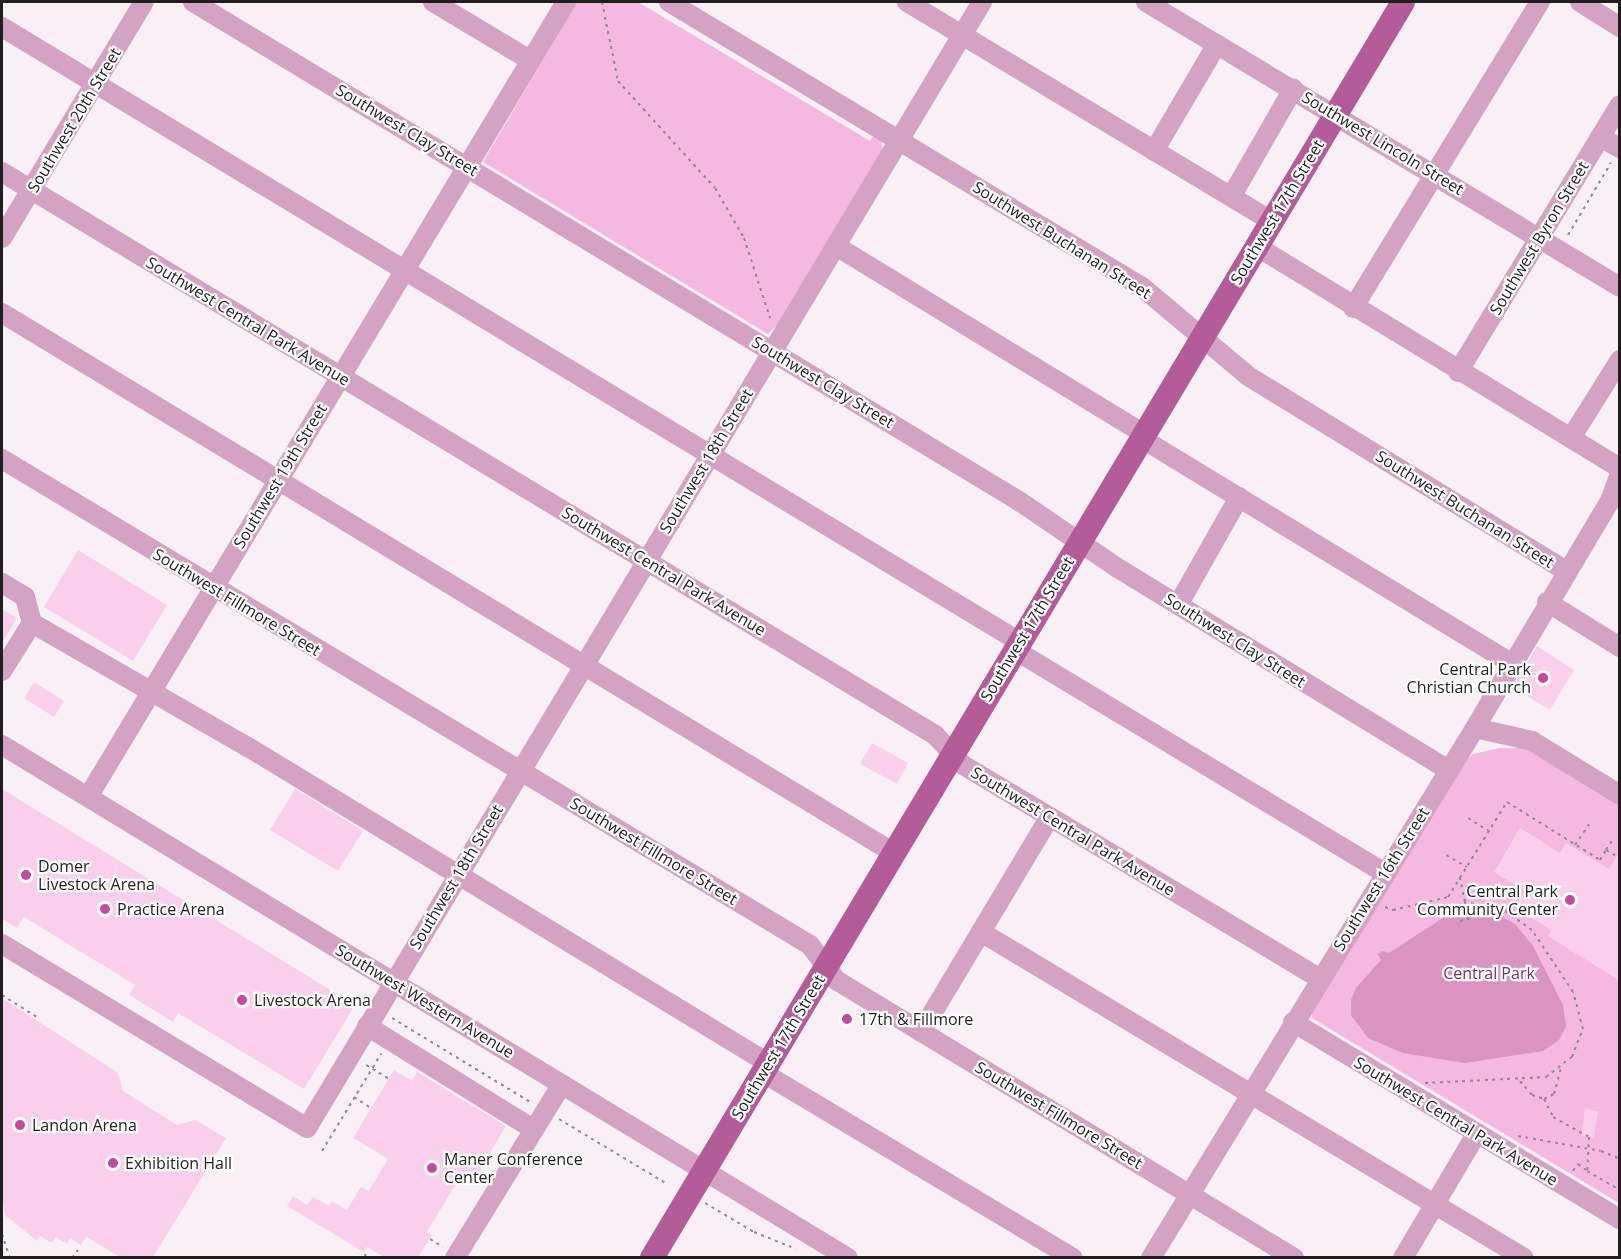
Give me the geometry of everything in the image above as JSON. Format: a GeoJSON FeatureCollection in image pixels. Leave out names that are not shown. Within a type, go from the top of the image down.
{"type":"FeatureCollection","features":[{"type":"Feature","properties":{"kind":"main road","name":"Southwest 17th Street"},"geometry":{"type":"LineString","coordinates":[[652,1257],[1335,114],[1396,4]]}},
{"type":"Feature","properties":{"kind":"street","name":"Southwest 20th Street"},"geometry":{"type":"LineString","coordinates":[[2,238],[144,2]]}},
{"type":"Feature","properties":{"kind":"street","name":"Southwest Clay Street"},"geometry":{"type":"LineString","coordinates":[[193,2],[772,351],[1080,541],[1178,605],[1448,770]]}},
{"type":"Feature","properties":{"kind":"street"},"geometry":{"type":"LineString","coordinates":[[433,2],[530,60]]}},
{"type":"Feature","properties":{"kind":"street","name":"Southwest 19th Street"},"geometry":{"type":"LineString","coordinates":[[88,797],[566,2]]}},
{"type":"Feature","properties":{"kind":"street","name":"Southwest Buchanan Street"},"geometry":{"type":"LineString","coordinates":[[669,2],[1142,287],[1248,376],[1566,571]]}},
{"type":"Feature","properties":{"kind":"street"},"geometry":{"type":"LineString","coordinates":[[907,2],[1271,221]]}},
{"type":"Feature","properties":{"kind":"street","name":"Southwest 18th Street"},"geometry":{"type":"LineString","coordinates":[[2,944],[307,1128],[392,981],[982,2]]}},
{"type":"Feature","properties":{"kind":"street","name":"Southwest Lincoln Street"},"geometry":{"type":"LineString","coordinates":[[1146,2],[1620,287]]}},
{"type":"Feature","properties":{"kind":"street"},"geometry":{"type":"LineString","coordinates":[[1353,308],[1540,2]]}},
{"type":"Feature","properties":{"kind":"street"},"geometry":{"type":"LineString","coordinates":[[1580,2],[1620,27]]}},
{"type":"Feature","properties":{"kind":"street"},"geometry":{"type":"LineString","coordinates":[[2,27],[709,455],[1385,873]]}},
{"type":"Feature","properties":{"kind":"street"},"geometry":{"type":"LineString","coordinates":[[1154,151],[1217,44]]}},
{"type":"Feature","properties":{"kind":"street"},"geometry":{"type":"LineString","coordinates":[[1232,197],[1293,89]]}},
{"type":"Feature","properties":{"kind":"street","name":"Southwest Byron Street"},"geometry":{"type":"LineString","coordinates":[[1458,372],[1620,105]]}},
{"type":"Feature","properties":{"kind":"street"},"geometry":{"type":"LineString","coordinates":[[1600,137],[1617,153]]}},
{"type":"Feature","properties":{"kind":"street","name":"Southwest Central Park Avenue"},"geometry":{"type":"LineString","coordinates":[[2,172],[935,735],[963,765],[1320,979]]}},
{"type":"Feature","properties":{"kind":"street"},"geometry":{"type":"LineString","coordinates":[[836,246],[1511,663]]}},
{"type":"Feature","properties":{"kind":"street"},"geometry":{"type":"LineString","coordinates":[[1256,246],[1353,308],[1620,468]]}},
{"type":"Feature","properties":{"kind":"street"},"geometry":{"type":"LineString","coordinates":[[2,313],[583,667],[894,853]]}},
{"type":"Feature","properties":{"kind":"street"},"geometry":{"type":"LineString","coordinates":[[1571,438],[1620,360]]}},
{"type":"Feature","properties":{"kind":"street","name":"Southwest Fillmore Street"},"geometry":{"type":"LineString","coordinates":[[2,459],[810,945],[837,980],[1294,1257]]}},
{"type":"Feature","properties":{"kind":"street","name":"Southwest 16th Street"},"geometry":{"type":"LineString","coordinates":[[1151,1257],[1475,728],[1566,571],[1615,502],[1620,474]]}},
{"type":"Feature","properties":{"kind":"street"},"geometry":{"type":"LineString","coordinates":[[1178,605],[1239,497]]}},
{"type":"Feature","properties":{"kind":"street"},"geometry":{"type":"LineString","coordinates":[[2,583],[25,597],[32,623],[248,747],[1072,1257]]}},
{"type":"Feature","properties":{"kind":"street"},"geometry":{"type":"LineString","coordinates":[[1547,602],[1620,647]]}},
{"type":"Feature","properties":{"kind":"street"},"geometry":{"type":"LineString","coordinates":[[2,671],[32,623]]}},
{"type":"Feature","properties":{"kind":"street"},"geometry":{"type":"LineString","coordinates":[[1475,728],[1532,741],[1620,795]]}},
{"type":"Feature","properties":{"kind":"street","name":"Southwest Western Avenue"},"geometry":{"type":"LineString","coordinates":[[2,745],[848,1257]]}},
{"type":"Feature","properties":{"kind":"street"},"geometry":{"type":"LineString","coordinates":[[921,1032],[1049,818]]}},
{"type":"Feature","properties":{"kind":"street"},"geometry":{"type":"LineString","coordinates":[[981,932],[1435,1206],[1524,1257]]}},
{"type":"Feature","properties":{"kind":"street","name":"Southwest Central Park Avenue"},"geometry":{"type":"LineString","coordinates":[[1293,1022],[1620,1219]]}},
{"type":"Feature","properties":{"kind":"street"},"geometry":{"type":"LineString","coordinates":[[367,1026],[533,1129]]}},
{"type":"Feature","properties":{"kind":"street"},"geometry":{"type":"LineString","coordinates":[[450,1253],[562,1084]]}},
{"type":"Feature","properties":{"kind":"street"},"geometry":{"type":"LineString","coordinates":[[1403,1257],[1477,1133]]}},
{"type":"Feature","properties":{"kind":"path"},"geometry":{"type":"LineString","coordinates":[[602,2],[618,81],[715,188],[744,238],[770,318]]}},
{"type":"Feature","properties":{"kind":"path"},"geometry":{"type":"LineString","coordinates":[[1560,249],[1617,153]]}},
{"type":"Feature","properties":{"kind":"path"},"geometry":{"type":"LineString","coordinates":[[1384,907],[1393,910],[1448,897],[1507,802],[1600,860],[1613,839]]}},
{"type":"Feature","properties":{"kind":"path"},"geometry":{"type":"LineString","coordinates":[[1468,818],[1489,831]]}},
{"type":"Feature","properties":{"kind":"path"},"geometry":{"type":"LineString","coordinates":[[1575,845],[1589,824]]}},
{"type":"Feature","properties":{"kind":"path"},"geometry":{"type":"LineString","coordinates":[[1606,850],[1620,858]]}},
{"type":"Feature","properties":{"kind":"path"},"geometry":{"type":"LineString","coordinates":[[1446,855],[1467,867]]}},
{"type":"Feature","properties":{"kind":"path"},"geometry":{"type":"LineString","coordinates":[[1460,878],[1469,918]]}},
{"type":"Feature","properties":{"kind":"path"},"geometry":{"type":"LineString","coordinates":[[1419,1082],[1519,1080],[1546,1077],[1560,1068],[1576,1050],[1583,1029],[1573,992],[1524,922],[1503,910],[1465,902]]}},
{"type":"Feature","properties":{"kind":"path"},"geometry":{"type":"LineString","coordinates":[[1460,921],[1478,916]]}},
{"type":"Feature","properties":{"kind":"path"},"geometry":{"type":"LineString","coordinates":[[2,995],[37,1017]]}},
{"type":"Feature","properties":{"kind":"path"},"geometry":{"type":"LineString","coordinates":[[385,1014],[666,1184]]}},
{"type":"Feature","properties":{"kind":"path"},"geometry":{"type":"LineString","coordinates":[[322,1151],[383,1050]]}},
{"type":"Feature","properties":{"kind":"path"},"geometry":{"type":"LineString","coordinates":[[1519,1080],[1532,1095],[1544,1099],[1554,1094],[1560,1083],[1560,1068]]}},
{"type":"Feature","properties":{"kind":"path"},"geometry":{"type":"LineString","coordinates":[[372,1069],[389,1079]]}},
{"type":"Feature","properties":{"kind":"path"},"geometry":{"type":"LineString","coordinates":[[1425,1083],[1442,1091]]}},
{"type":"Feature","properties":{"kind":"path"},"geometry":{"type":"LineString","coordinates":[[354,1097],[371,1108]]}},
{"type":"Feature","properties":{"kind":"path"},"geometry":{"type":"LineString","coordinates":[[1544,1099],[1553,1117],[1589,1137],[1587,1171]]}},
{"type":"Feature","properties":{"kind":"path"},"geometry":{"type":"LineString","coordinates":[[1513,1133],[1531,1144]]}},
{"type":"Feature","properties":{"kind":"path"},"geometry":{"type":"LineString","coordinates":[[1522,1139],[1587,1148],[1620,1159]]}},
{"type":"Feature","properties":{"kind":"path"},"geometry":{"type":"LineString","coordinates":[[1565,1166],[1574,1171],[1578,1164],[1620,1190]]}},
{"type":"Feature","properties":{"kind":"path"},"geometry":{"type":"LineString","coordinates":[[703,1202],[754,1232],[796,1249]]}},
{"type":"Feature","properties":{"kind":"path"},"geometry":{"type":"LineString","coordinates":[[2,1234],[10,1257]]}},
{"type":"Feature","properties":{"kind":"path"},"geometry":{"type":"LineString","coordinates":[[430,1239],[450,1253]]}},
{"type":"Feature","properties":{"kind":"path"},"geometry":{"type":"LineString","coordinates":[[72,1257],[78,1250]]}},
{"type":"Feature","properties":{"kind":"green space"},"geometry":{"type":"Polygon","coordinates":[[[577,2],[638,2],[870,141],[874,135],[881,141],[883,149],[777,325],[768,334],[483,162],[577,2]]]}},
{"type":"Feature","properties":{"kind":"green space","name":"Central Park"},"geometry":{"type":"Polygon","coordinates":[[[1500,748],[1526,748],[1619,804],[1619,1203],[1312,1018],[1312,1011],[1465,761],[1473,754],[1500,748]]]}},
{"type":"Feature","properties":{"kind":"shaded area"},"geometry":{"type":"Polygon","coordinates":[[[1471,907],[1491,911],[1515,924],[1533,946],[1563,1005],[1566,1026],[1559,1040],[1543,1051],[1465,1063],[1403,1053],[1368,1038],[1351,1015],[1351,1000],[1356,988],[1381,960],[1378,954],[1382,951],[1389,953],[1452,912],[1471,907]]]}},
{"type":"Feature","properties":{"kind":"building"},"geometry":{"type":"Polygon","coordinates":[[[78,550],[167,605],[133,661],[44,607],[78,550]]]}},
{"type":"Feature","properties":{"kind":"building"},"geometry":{"type":"Polygon","coordinates":[[[2,609],[17,618],[2,643],[2,609]]]}},
{"type":"Feature","properties":{"kind":"building","name":"Central Park Christian Church"},"geometry":{"type":"Polygon","coordinates":[[[1537,646],[1574,670],[1550,710],[1513,687],[1537,646]]]}},
{"type":"Feature","properties":{"kind":"building"},"geometry":{"type":"Polygon","coordinates":[[[34,682],[64,701],[54,717],[24,698],[34,682]]]}},
{"type":"Feature","properties":{"kind":"building"},"geometry":{"type":"Polygon","coordinates":[[[872,743],[908,763],[897,784],[860,764],[872,743]]]}},
{"type":"Feature","properties":{"kind":"building"},"geometry":{"type":"Polygon","coordinates":[[[2,789],[355,1005],[304,1089],[178,1013],[173,1022],[129,995],[135,985],[24,917],[17,928],[2,919],[2,789]]]}},
{"type":"Feature","properties":{"kind":"building"},"geometry":{"type":"Polygon","coordinates":[[[295,789],[363,831],[338,871],[270,830],[295,789]]]}},
{"type":"Feature","properties":{"kind":"building","name":"Central Park Community Center"},"geometry":{"type":"Polygon","coordinates":[[[1520,828],[1560,853],[1566,843],[1609,869],[1620,851],[1620,981],[1548,936],[1551,930],[1515,908],[1525,891],[1494,872],[1520,828]]]}},
{"type":"Feature","properties":{"kind":"building","name":"Exhibition Hall"},"geometry":{"type":"Polygon","coordinates":[[[2,998],[118,1073],[123,1091],[177,1125],[195,1120],[226,1138],[153,1257],[120,1257],[86,1237],[81,1245],[70,1238],[67,1244],[56,1237],[52,1243],[40,1236],[37,1241],[5,1215],[2,1195],[2,998]]]}},
{"type":"Feature","properties":{"kind":"building","name":"Maner Conference Center"},"geometry":{"type":"Polygon","coordinates":[[[394,1070],[412,1081],[417,1072],[506,1126],[471,1184],[460,1177],[427,1232],[432,1235],[418,1257],[384,1257],[367,1247],[364,1252],[287,1206],[293,1196],[307,1205],[313,1197],[329,1206],[332,1201],[347,1210],[361,1187],[369,1191],[388,1159],[353,1138],[394,1070]]]}},
{"type":"Feature","properties":{"kind":"building"},"geometry":{"type":"Polygon","coordinates":[[[1585,1109],[1598,1111],[1594,1138],[1581,1136],[1585,1109]]]}},
{"type":"Feature","properties":{"kind":"place","name":"Central Park Christian Church"},"geometry":{"type":"Point","coordinates":[1543,678]}},
{"type":"Feature","properties":{"kind":"place","name":"Domer Livestock Arena"},"geometry":{"type":"Point","coordinates":[26,875]}},
{"type":"Feature","properties":{"kind":"place","name":"Central Park Community Center"},"geometry":{"type":"Point","coordinates":[1570,900]}},
{"type":"Feature","properties":{"kind":"place","name":"Practice Arena"},"geometry":{"type":"Point","coordinates":[105,909]}},
{"type":"Feature","properties":{"kind":"place","name":"Livestock Arena"},"geometry":{"type":"Point","coordinates":[242,1000]}},
{"type":"Feature","properties":{"kind":"place","name":"17th & Fillmore"},"geometry":{"type":"Point","coordinates":[847,1019]}},
{"type":"Feature","properties":{"kind":"place","name":"Landon Arena"},"geometry":{"type":"Point","coordinates":[20,1125]}},
{"type":"Feature","properties":{"kind":"place","name":"Exhibition Hall"},"geometry":{"type":"Point","coordinates":[113,1163]}},
{"type":"Feature","properties":{"kind":"place","name":"Maner Conference Center"},"geometry":{"type":"Point","coordinates":[432,1168]}}]}
